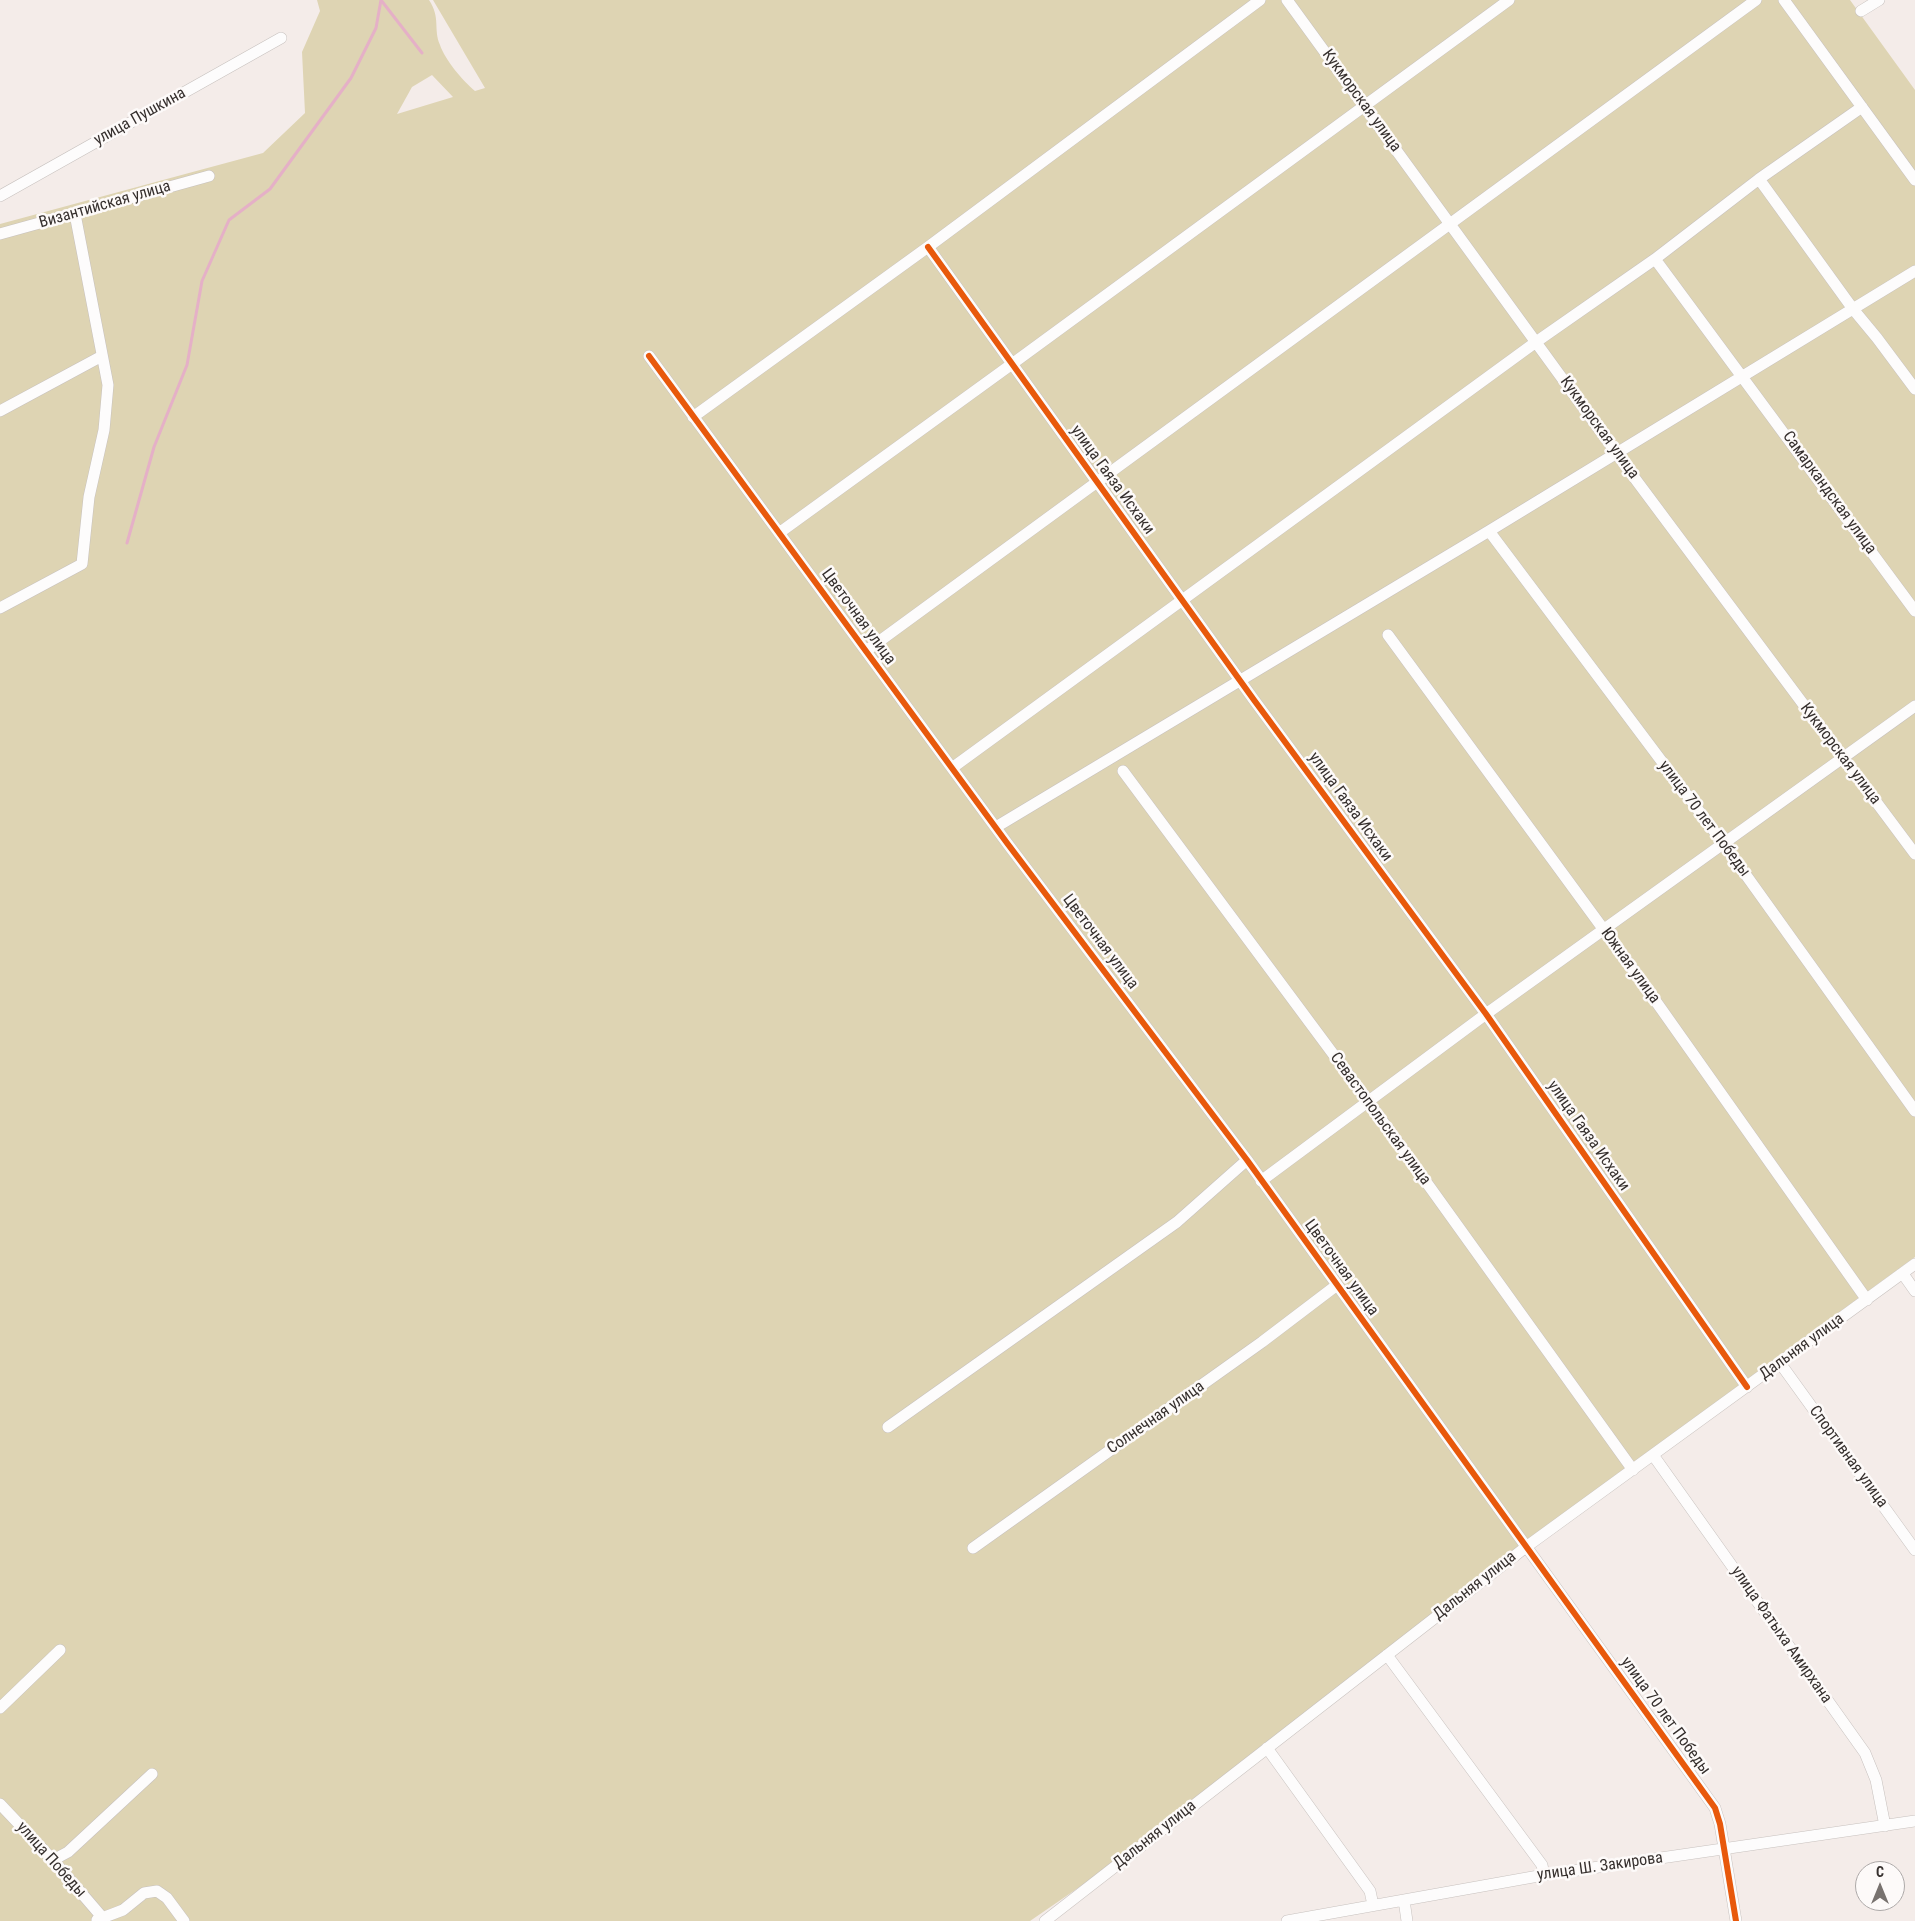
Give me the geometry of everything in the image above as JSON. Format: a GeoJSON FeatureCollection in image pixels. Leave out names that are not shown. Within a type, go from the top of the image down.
{"type":"FeatureCollection","features":[{"type":"Feature","properties":{"kind":"street"},"geometry":{"type":"LineString","coordinates":[[693,417],[928,247],[1260,0]]}},
{"type":"Feature","properties":{"kind":"street","name":"Кукморская улица"},"geometry":{"type":"LineString","coordinates":[[1287,0],[1616,453],[1915,854]]}},
{"type":"Feature","properties":{"kind":"street"},"geometry":{"type":"LineString","coordinates":[[779,532],[1509,0]]}},
{"type":"Feature","properties":{"kind":"street"},"geometry":{"type":"LineString","coordinates":[[866,651],[1756,0]]}},
{"type":"Feature","properties":{"kind":"street"},"geometry":{"type":"LineString","coordinates":[[1784,0],[1915,180]]}},
{"type":"Feature","properties":{"kind":"street"},"geometry":{"type":"LineString","coordinates":[[1861,11],[1879,0]]}},
{"type":"Feature","properties":{"kind":"street","name":"улица Пушкина"},"geometry":{"type":"LineString","coordinates":[[0,196],[281,38]]}},
{"type":"Feature","properties":{"kind":"street"},"geometry":{"type":"LineString","coordinates":[[952,768],[1536,342],[1655,259],[1759,179],[1862,107]]}},
{"type":"Feature","properties":{"kind":"street","name":"Византийская улица"},"geometry":{"type":"LineString","coordinates":[[0,234],[209,176]]}},
{"type":"Feature","properties":{"kind":"street"},"geometry":{"type":"LineString","coordinates":[[1759,179],[1853,309],[1915,389]]}},
{"type":"Feature","properties":{"kind":"street"},"geometry":{"type":"LineString","coordinates":[[0,608],[82,564],[89,497],[104,430],[108,385],[75,214]]}},
{"type":"Feature","properties":{"kind":"street","name":"улица Гаяза Исхаки"},"geometry":{"type":"LineString","coordinates":[[928,247],[1239,680],[1486,1014],[1747,1387]]}},
{"type":"Feature","properties":{"kind":"street","name":"Самаркандская улица"},"geometry":{"type":"LineString","coordinates":[[1655,259],[1915,610]]}},
{"type":"Feature","properties":{"kind":"street"},"geometry":{"type":"LineString","coordinates":[[996,827],[1489,531],[1915,271]]}},
{"type":"Feature","properties":{"kind":"street"},"geometry":{"type":"LineString","coordinates":[[0,412],[102,356]]}},
{"type":"Feature","properties":{"kind":"street","name":"Цветочная улица"},"geometry":{"type":"LineString","coordinates":[[649,356],[952,768],[1247,1160],[1526,1547]]}},
{"type":"Feature","properties":{"kind":"street","name":"улица 70 лет Победы"},"geometry":{"type":"LineString","coordinates":[[1489,531],[1723,843],[1915,1111]]}},
{"type":"Feature","properties":{"kind":"street","name":"Южная улица"},"geometry":{"type":"LineString","coordinates":[[1388,636],[1604,930],[1867,1300]]}},
{"type":"Feature","properties":{"kind":"street"},"geometry":{"type":"LineString","coordinates":[[1261,1181],[1486,1014],[1915,706]]}},
{"type":"Feature","properties":{"kind":"street","name":"Севастопольская улица"},"geometry":{"type":"LineString","coordinates":[[1124,771],[1368,1101],[1633,1470]]}},
{"type":"Feature","properties":{"kind":"street"},"geometry":{"type":"LineString","coordinates":[[888,1427],[1177,1222],[1247,1160]]}},
{"type":"Feature","properties":{"kind":"street","name":"Дальняя улица"},"geometry":{"type":"LineString","coordinates":[[1045,1921],[1526,1547],[1915,1264]]}},
{"type":"Feature","properties":{"kind":"street"},"geometry":{"type":"LineString","coordinates":[[1903,1274],[1915,1291]]}},
{"type":"Feature","properties":{"kind":"street","name":"Солнечная улица"},"geometry":{"type":"LineString","coordinates":[[973,1548],[1262,1342],[1337,1285]]}},
{"type":"Feature","properties":{"kind":"street","name":"Спортивная улица"},"geometry":{"type":"LineString","coordinates":[[1780,1363],[1915,1550]]}},
{"type":"Feature","properties":{"kind":"street","name":"улица Фатыха Амирхана"},"geometry":{"type":"LineString","coordinates":[[1653,1455],[1865,1753],[1876,1780],[1885,1826]]}},
{"type":"Feature","properties":{"kind":"street","name":"улица 70 лет Победы"},"geometry":{"type":"LineString","coordinates":[[1526,1547],[1715,1808],[1720,1824],[1736,1921]]}},
{"type":"Feature","properties":{"kind":"street"},"geometry":{"type":"LineString","coordinates":[[0,1708],[60,1650]]}},
{"type":"Feature","properties":{"kind":"street"},"geometry":{"type":"LineString","coordinates":[[1387,1655],[1542,1865],[1544,1875]]}},
{"type":"Feature","properties":{"kind":"street"},"geometry":{"type":"LineString","coordinates":[[1267,1748],[1370,1891],[1373,1905]]}},
{"type":"Feature","properties":{"kind":"street"},"geometry":{"type":"LineString","coordinates":[[53,1860],[68,1852],[152,1774]]}},
{"type":"Feature","properties":{"kind":"street","name":"улица Победы"},"geometry":{"type":"LineString","coordinates":[[0,1804],[53,1860],[99,1919]]}},
{"type":"Feature","properties":{"kind":"street","name":"улица Ш. Закирова"},"geometry":{"type":"LineString","coordinates":[[1287,1921],[1544,1875],[1915,1821]]}},
{"type":"Feature","properties":{"kind":"street"},"geometry":{"type":"LineString","coordinates":[[99,1919],[123,1910],[144,1893],[157,1891],[167,1898],[184,1921]]}},
{"type":"Feature","properties":{"kind":"street"},"geometry":{"type":"LineString","coordinates":[[1404,1900],[1407,1921]]}},
{"type":"Feature","properties":{"kind":"shaded area"},"geometry":{"type":"Polygon","coordinates":[[[317,0],[429,0],[435,12],[437,34],[442,51],[455,70],[475,91],[485,88],[433,0],[1850,0],[1915,90],[1915,1257],[1612,1478],[1155,1835],[1030,1921],[0,1921],[0,224],[263,153],[305,113],[302,52],[320,11],[317,0]],[[432,75],[412,87],[397,114],[453,97],[432,75]]]}},
{"type":"Feature","properties":{"kind":"waterway"},"geometry":{"type":"LineString","coordinates":[[381,0],[422,53]]}},
{"type":"Feature","properties":{"kind":"waterway"},"geometry":{"type":"LineString","coordinates":[[127,543],[154,447],[187,365],[202,281],[229,220],[270,189],[351,78],[376,28],[381,0]]}},
{"type":"Feature","properties":{"kind":"cycle path"},"geometry":{"type":"LineString","coordinates":[[928,247],[1254,700],[1486,1014],[1747,1387]]}},
{"type":"Feature","properties":{"kind":"cycle path"},"geometry":{"type":"LineString","coordinates":[[649,356],[1007,843],[1247,1160],[1715,1808],[1720,1824],[1736,1921]]}}]}
